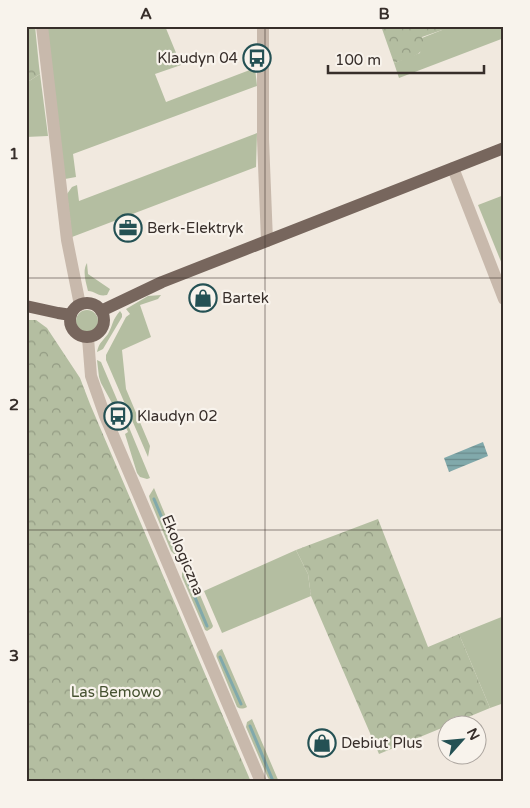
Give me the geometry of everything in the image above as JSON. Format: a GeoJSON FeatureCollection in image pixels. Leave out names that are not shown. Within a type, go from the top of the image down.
{"type":"FeatureCollection","features":[{"type":"Feature","properties":{"kind":"main road"},"geometry":{"type":"LineString","coordinates":[[101,311],[162,282],[504,148]]}},
{"type":"Feature","properties":{"kind":"main road"},"geometry":{"type":"LineString","coordinates":[[85,303],[92,304],[101,311],[104,321],[102,329],[95,336],[88,338],[79,336],[70,325],[70,315],[80,305],[85,303]]}},
{"type":"Feature","properties":{"kind":"main road"},"geometry":{"type":"LineString","coordinates":[[26,306],[70,315]]}},
{"type":"Feature","properties":{"kind":"street"},"geometry":{"type":"LineString","coordinates":[[42,26],[67,240],[80,305]]}},
{"type":"Feature","properties":{"kind":"street"},"geometry":{"type":"LineString","coordinates":[[263,26],[263,139],[267,241]]}},
{"type":"Feature","properties":{"kind":"street"},"geometry":{"type":"LineString","coordinates":[[453,168],[504,299]]}},
{"type":"Feature","properties":{"kind":"street","name":"Ekologiczna"},"geometry":{"type":"LineString","coordinates":[[88,338],[91,376],[105,416],[261,782]]}},
{"type":"Feature","properties":{"kind":"green space"},"geometry":{"type":"Polygon","coordinates":[[[26,26],[35,26],[39,66],[26,66],[26,26]]]}},
{"type":"Feature","properties":{"kind":"green space"},"geometry":{"type":"Polygon","coordinates":[[[47,26],[165,26],[181,65],[155,74],[166,102],[255,68],[257,86],[73,154],[76,177],[65,179],[47,26]]]}},
{"type":"Feature","properties":{"kind":"green space"},"geometry":{"type":"Polygon","coordinates":[[[381,26],[442,26],[442,30],[422,37],[423,48],[416,55],[394,63],[381,26]]]}},
{"type":"Feature","properties":{"kind":"green space"},"geometry":{"type":"Polygon","coordinates":[[[442,26],[504,26],[504,38],[399,78],[394,63],[420,53],[422,38],[442,30],[442,26]]]}},
{"type":"Feature","properties":{"kind":"green space"},"geometry":{"type":"Polygon","coordinates":[[[26,66],[39,66],[40,74],[26,83],[26,66]]]}},
{"type":"Feature","properties":{"kind":"green space"},"geometry":{"type":"Polygon","coordinates":[[[40,74],[48,136],[26,137],[26,83],[40,74]]]}},
{"type":"Feature","properties":{"kind":"green space"},"geometry":{"type":"Polygon","coordinates":[[[257,133],[256,167],[72,237],[67,194],[72,187],[77,185],[79,201],[257,133]]]}},
{"type":"Feature","properties":{"kind":"green space"},"geometry":{"type":"Polygon","coordinates":[[[504,195],[504,269],[478,205],[504,195]]]}},
{"type":"Feature","properties":{"kind":"green space"},"geometry":{"type":"Polygon","coordinates":[[[87,263],[88,274],[110,289],[107,295],[88,291],[85,280],[87,263]]]}},
{"type":"Feature","properties":{"kind":"green space"},"geometry":{"type":"Polygon","coordinates":[[[161,295],[158,299],[140,305],[151,337],[122,350],[126,389],[150,446],[148,457],[106,360],[106,355],[126,317],[130,314],[126,309],[148,296],[161,295]]]}},
{"type":"Feature","properties":{"kind":"green space"},"geometry":{"type":"Polygon","coordinates":[[[87,310],[95,313],[98,321],[95,329],[87,332],[79,329],[76,321],[79,313],[87,310]]]}},
{"type":"Feature","properties":{"kind":"green space"},"geometry":{"type":"Polygon","coordinates":[[[120,311],[122,317],[103,349],[97,352],[100,344],[108,334],[120,311]]]}},
{"type":"Feature","properties":{"kind":"green space","name":"Las Bemowo"},"geometry":{"type":"Polygon","coordinates":[[[26,320],[36,320],[47,328],[80,378],[251,782],[26,782],[26,320]]]}},
{"type":"Feature","properties":{"kind":"green space"},"geometry":{"type":"Polygon","coordinates":[[[97,360],[101,362],[118,402],[113,405],[101,383],[97,360]]]}},
{"type":"Feature","properties":{"kind":"green space"},"geometry":{"type":"Polygon","coordinates":[[[121,408],[150,478],[140,477],[137,473],[125,434],[128,432],[118,409],[121,408]]]}},
{"type":"Feature","properties":{"kind":"green space"},"geometry":{"type":"Polygon","coordinates":[[[154,488],[182,555],[175,555],[171,551],[150,500],[149,496],[154,488]]]}},
{"type":"Feature","properties":{"kind":"green space"},"geometry":{"type":"Polygon","coordinates":[[[378,519],[428,647],[459,634],[490,708],[471,716],[438,716],[438,730],[379,754],[311,596],[308,574],[296,550],[378,519]]]}},
{"type":"Feature","properties":{"kind":"green space"},"geometry":{"type":"Polygon","coordinates":[[[296,550],[308,574],[311,596],[222,633],[204,591],[296,550]]]}},
{"type":"Feature","properties":{"kind":"green space"},"geometry":{"type":"Polygon","coordinates":[[[188,566],[213,626],[207,631],[182,577],[182,571],[188,566]]]}},
{"type":"Feature","properties":{"kind":"green space"},"geometry":{"type":"Polygon","coordinates":[[[504,616],[504,703],[490,708],[459,634],[504,616]]]}},
{"type":"Feature","properties":{"kind":"green space"},"geometry":{"type":"Polygon","coordinates":[[[222,649],[246,708],[237,707],[217,658],[217,653],[222,649]]]}},
{"type":"Feature","properties":{"kind":"green space"},"geometry":{"type":"Polygon","coordinates":[[[252,719],[279,782],[272,782],[268,778],[246,727],[247,722],[252,719]]]}},
{"type":"Feature","properties":{"kind":"water"},"geometry":{"type":"Polygon","coordinates":[[[483,442],[488,456],[449,472],[444,458],[483,442]]]}},
{"type":"Feature","properties":{"kind":"waterway"},"geometry":{"type":"LineString","coordinates":[[154,499],[176,551]]}},
{"type":"Feature","properties":{"kind":"waterway"},"geometry":{"type":"LineString","coordinates":[[186,576],[207,626]]}},
{"type":"Feature","properties":{"kind":"waterway"},"geometry":{"type":"LineString","coordinates":[[220,657],[241,704]]}},
{"type":"Feature","properties":{"kind":"waterway"},"geometry":{"type":"LineString","coordinates":[[250,726],[273,781]]}},
{"type":"Feature","properties":{"kind":"place","name":"Klaudyn 04"},"geometry":{"type":"Point","coordinates":[257,58]}},
{"type":"Feature","properties":{"kind":"place","name":"Berk-Elektryk"},"geometry":{"type":"Point","coordinates":[128,228]}},
{"type":"Feature","properties":{"kind":"place","name":"Bartek"},"geometry":{"type":"Point","coordinates":[203,298]}},
{"type":"Feature","properties":{"kind":"place","name":"Klaudyn 02"},"geometry":{"type":"Point","coordinates":[118,416]}},
{"type":"Feature","properties":{"kind":"place","name":"Debiut Plus"},"geometry":{"type":"Point","coordinates":[322,743]}}]}
